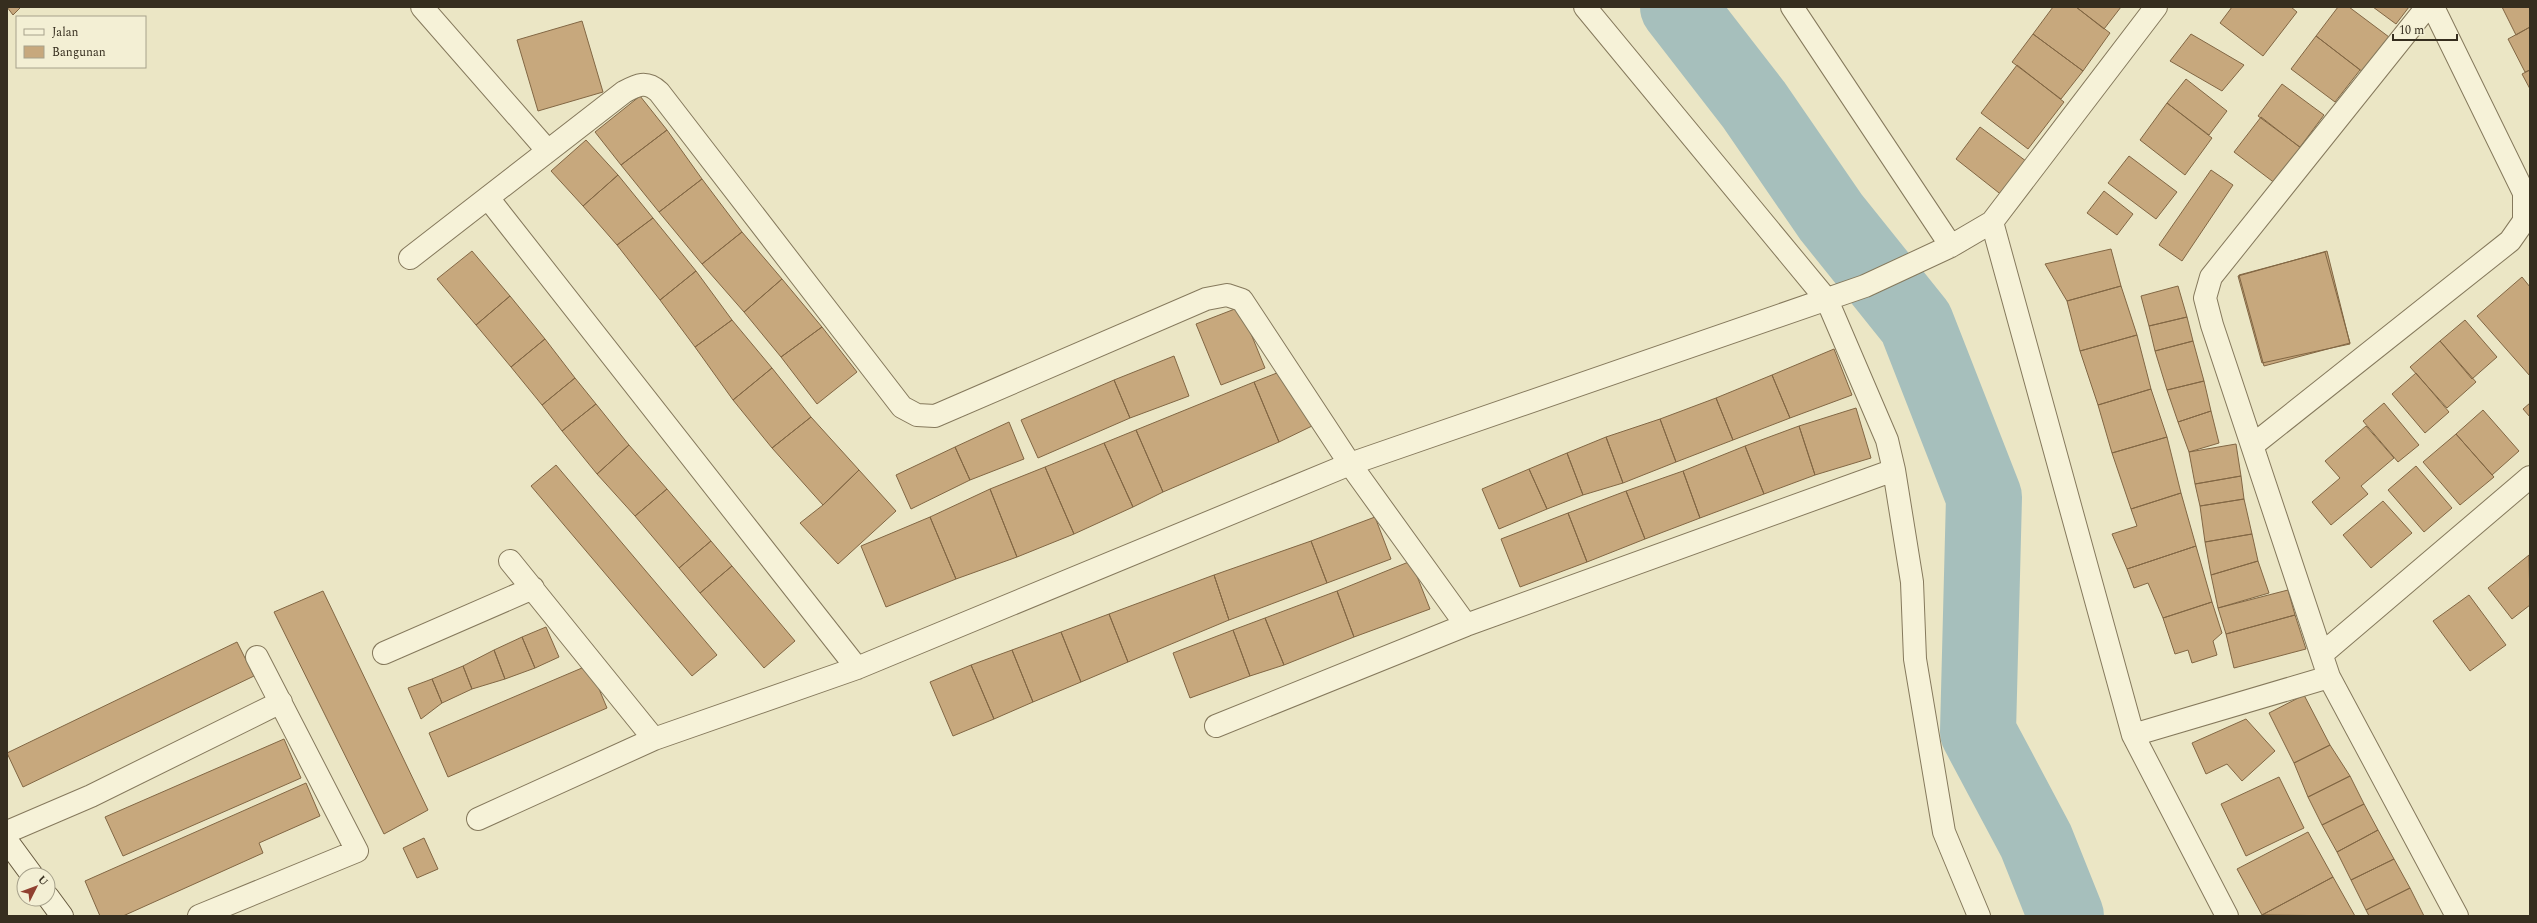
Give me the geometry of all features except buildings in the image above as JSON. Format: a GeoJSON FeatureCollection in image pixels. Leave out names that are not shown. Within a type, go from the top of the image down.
{"type":"FeatureCollection","features":[{"type":"Feature","properties":{"kind":"street"},"geometry":{"type":"LineString","coordinates":[[422,7],[547,150]]}},
{"type":"Feature","properties":{"kind":"street"},"geometry":{"type":"LineString","coordinates":[[1585,7],[1827,300],[1887,440],[1894,470],[1912,582],[1915,659],[1944,832],[1979,916]]}},
{"type":"Feature","properties":{"kind":"street"},"geometry":{"type":"LineString","coordinates":[[1792,7],[1951,246]]}},
{"type":"Feature","properties":{"kind":"street"},"geometry":{"type":"LineString","coordinates":[[478,819],[654,739],[857,668],[1350,464],[1827,300],[1865,286],[1951,246],[1992,222],[2156,7]]}},
{"type":"Feature","properties":{"kind":"street"},"geometry":{"type":"LineString","coordinates":[[2427,7],[2212,277],[2205,298],[2212,325],[2329,677],[2457,916]]}},
{"type":"Feature","properties":{"kind":"street"},"geometry":{"type":"LineString","coordinates":[[2253,446],[2510,241],[2524,221],[2527,192],[2433,7]]}},
{"type":"Feature","properties":{"kind":"street"},"geometry":{"type":"LineString","coordinates":[[410,258],[547,150],[634,87],[639,84],[654,88],[902,407],[917,415],[935,416],[1206,299],[1227,294],[1242,300],[1350,464],[1466,625]]}},
{"type":"Feature","properties":{"kind":"street"},"geometry":{"type":"LineString","coordinates":[[488,198],[857,668]]}},
{"type":"Feature","properties":{"kind":"street"},"geometry":{"type":"LineString","coordinates":[[1992,222],[2133,735],[2227,916]]}},
{"type":"Feature","properties":{"kind":"street"},"geometry":{"type":"LineString","coordinates":[[1216,726],[1466,625],[1894,470]]}},
{"type":"Feature","properties":{"kind":"street"},"geometry":{"type":"LineString","coordinates":[[2322,654],[2530,477]]}},
{"type":"Feature","properties":{"kind":"street"},"geometry":{"type":"LineString","coordinates":[[510,561],[654,739]]}},
{"type":"Feature","properties":{"kind":"street"},"geometry":{"type":"LineString","coordinates":[[384,653],[533,588]]}},
{"type":"Feature","properties":{"kind":"street"},"geometry":{"type":"LineString","coordinates":[[199,916],[357,851],[257,657]]}},
{"type":"Feature","properties":{"kind":"street"},"geometry":{"type":"LineString","coordinates":[[2133,735],[2329,677]]}},
{"type":"Feature","properties":{"kind":"street"},"geometry":{"type":"LineString","coordinates":[[7,832],[91,796],[281,702]]}},
{"type":"Feature","properties":{"kind":"street"},"geometry":{"type":"LineString","coordinates":[[7,841],[26,867]]}},
{"type":"Feature","properties":{"kind":"street"},"geometry":{"type":"LineString","coordinates":[[55,907],[62,916]]}},
{"type":"Feature","properties":{"kind":"waterway"},"geometry":{"type":"LineString","coordinates":[[1678,7],[1754,105],[1831,217],[1916,323],[1984,497],[1978,732],[2036,841],[2066,916]]}}]}
